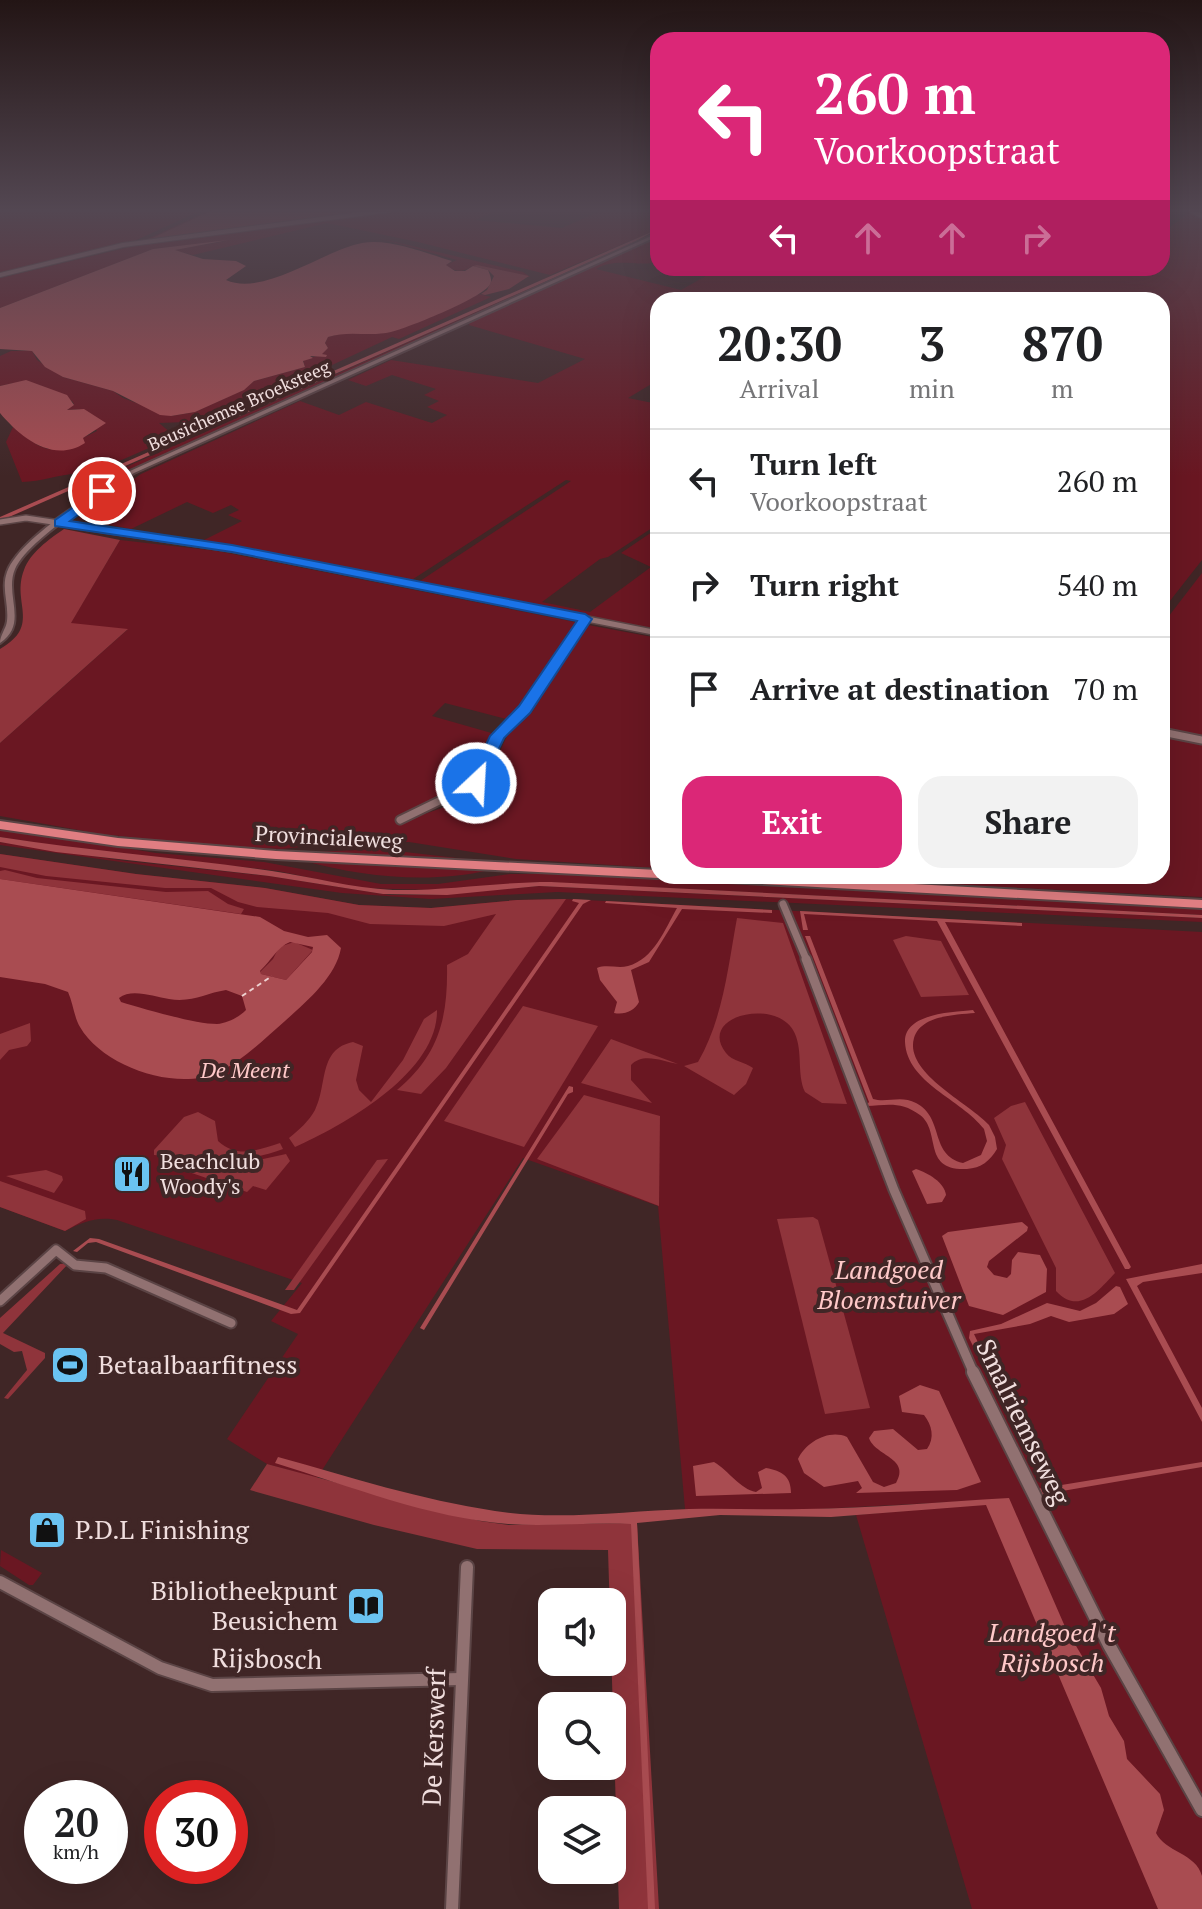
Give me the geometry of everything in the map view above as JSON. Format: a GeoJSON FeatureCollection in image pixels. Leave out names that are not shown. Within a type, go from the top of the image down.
{"type":"FeatureCollection","features":[{"type":"Feature","properties":{"kind":"highway","name":"Provincialeweg"},"geometry":{"type":"LineString","coordinates":[[0,825],[118,842],[276,855],[650,874]]}},
{"type":"Feature","properties":{"kind":"highway"},"geometry":{"type":"LineString","coordinates":[[837,884],[1202,904]]}},
{"type":"Feature","properties":{"kind":"street","name":"Beusichemse Broeksteeg"},"geometry":{"type":"LineString","coordinates":[[0,641],[12,623],[8,584],[11,568],[25,551],[59,523],[132,472],[514,299]]}},
{"type":"Feature","properties":{"kind":"street"},"geometry":{"type":"LineString","coordinates":[[0,522],[26,518],[232,549],[650,631]]}},
{"type":"Feature","properties":{"kind":"street"},"geometry":{"type":"LineString","coordinates":[[400,820],[476,783],[497,736],[525,709],[585,619]]}},
{"type":"Feature","properties":{"kind":"street"},"geometry":{"type":"LineString","coordinates":[[1170,734],[1202,740]]}},
{"type":"Feature","properties":{"kind":"street","name":"Smalriemseweg"},"geometry":{"type":"LineString","coordinates":[[783,904],[894,1190],[953,1331],[1109,1645],[1202,1810]]}},
{"type":"Feature","properties":{"kind":"street"},"geometry":{"type":"LineString","coordinates":[[0,1301],[56,1250],[75,1265],[106,1268],[231,1323]]}},
{"type":"Feature","properties":{"kind":"street","name":"De Kerswerf"},"geometry":{"type":"LineString","coordinates":[[452,1909],[467,1567]]}},
{"type":"Feature","properties":{"kind":"street","name":"Rijsbosch"},"geometry":{"type":"LineString","coordinates":[[0,1582],[160,1668],[212,1685],[460,1679]]}},
{"type":"Feature","properties":{"kind":"green space"},"geometry":{"type":"Polygon","coordinates":[[[0,299],[23,299],[0,308],[0,299]]]}},
{"type":"Feature","properties":{"kind":"green space"},"geometry":{"type":"Polygon","coordinates":[[[467,299],[486,299],[399,339],[392,337],[212,421],[159,423],[171,433],[179,435],[87,475],[71,474],[22,482],[6,442],[13,427],[38,445],[55,449],[97,431],[80,409],[67,410],[74,404],[72,401],[45,387],[21,382],[0,386],[0,356],[11,351],[32,351],[37,360],[63,377],[113,391],[123,398],[171,416],[195,412],[243,390],[254,381],[305,367],[303,360],[324,354],[319,354],[328,348],[325,343],[328,337],[343,333],[390,332],[467,299]]]}},
{"type":"Feature","properties":{"kind":"green space"},"geometry":{"type":"Polygon","coordinates":[[[506,299],[508,299],[125,474],[117,471],[506,299]]]}},
{"type":"Feature","properties":{"kind":"green space"},"geometry":{"type":"Polygon","coordinates":[[[519,299],[650,299],[650,385],[628,398],[650,402],[650,529],[600,559],[542,602],[590,612],[650,568],[650,630],[414,585],[571,481],[566,480],[407,583],[200,542],[242,521],[228,515],[239,510],[231,505],[213,513],[187,502],[131,529],[78,519],[141,474],[300,401],[339,415],[366,402],[432,423],[447,415],[427,407],[439,401],[424,395],[436,389],[392,375],[366,386],[348,380],[391,360],[538,383],[585,359],[469,325],[471,321],[519,299]]]}},
{"type":"Feature","properties":{"kind":"green space"},"geometry":{"type":"Polygon","coordinates":[[[1170,299],[1202,299],[1202,560],[1170,601],[1170,299]]]}},
{"type":"Feature","properties":{"kind":"green space"},"geometry":{"type":"Polygon","coordinates":[[[650,533],[650,567],[621,553],[650,533]]]}},
{"type":"Feature","properties":{"kind":"green space"},"geometry":{"type":"Polygon","coordinates":[[[120,540],[217,551],[580,623],[526,704],[510,720],[445,703],[432,716],[495,734],[472,781],[403,815],[410,819],[468,799],[463,793],[471,789],[481,792],[509,732],[532,712],[588,625],[650,637],[650,867],[516,859],[409,842],[338,843],[282,849],[205,845],[101,834],[0,816],[0,743],[127,630],[70,624],[120,540]]]}},
{"type":"Feature","properties":{"kind":"green space"},"geometry":{"type":"Polygon","coordinates":[[[1202,573],[1202,738],[1170,732],[1170,615],[1202,573]]]}},
{"type":"Feature","properties":{"kind":"green space"},"geometry":{"type":"Polygon","coordinates":[[[1170,738],[1202,744],[1202,897],[943,884],[1170,884],[1170,738]]]}},
{"type":"Feature","properties":{"kind":"green space"},"geometry":{"type":"Polygon","coordinates":[[[0,828],[156,853],[264,862],[381,884],[438,884],[510,874],[559,874],[650,879],[650,884],[754,884],[1202,907],[1202,915],[542,882],[433,890],[358,888],[278,871],[61,847],[0,837],[0,828]]]}},
{"type":"Feature","properties":{"kind":"green space"},"geometry":{"type":"Polygon","coordinates":[[[0,842],[126,861],[269,876],[390,895],[436,895],[539,886],[1202,918],[1202,922],[557,892],[431,899],[342,893],[0,845],[0,842]]]}},
{"type":"Feature","properties":{"kind":"green space"},"geometry":{"type":"Polygon","coordinates":[[[379,849],[474,860],[314,852],[379,849]]]}},
{"type":"Feature","properties":{"kind":"green space"},"geometry":{"type":"Polygon","coordinates":[[[0,854],[136,874],[265,888],[359,905],[431,908],[566,899],[1202,932],[1202,1909],[972,1909],[856,1515],[985,1504],[990,1500],[799,1510],[685,1509],[658,1206],[523,1158],[317,1478],[267,1464],[227,1439],[298,1334],[271,1321],[302,1283],[117,1220],[90,1221],[65,1231],[0,1207],[0,854]]]}},
{"type":"Feature","properties":{"kind":"green space"},"geometry":{"type":"Polygon","coordinates":[[[304,861],[490,870],[443,877],[396,877],[304,861]]]}},
{"type":"Feature","properties":{"kind":"green space"},"geometry":{"type":"Polygon","coordinates":[[[1,1550],[42,1573],[33,1585],[0,1566],[1,1550]]]}},
{"type":"Feature","properties":{"kind":"shaded area"},"geometry":{"type":"Polygon","coordinates":[[[23,299],[470,299],[400,329],[328,337],[325,343],[328,348],[322,354],[326,357],[310,356],[313,358],[303,361],[305,367],[254,381],[244,390],[195,412],[171,416],[160,415],[113,391],[63,377],[45,367],[32,351],[0,349],[0,308],[23,299]]]}},
{"type":"Feature","properties":{"kind":"shaded area"},"geometry":{"type":"Polygon","coordinates":[[[498,299],[505,299],[0,521],[0,517],[498,299]]]}},
{"type":"Feature","properties":{"kind":"shaded area"},"geometry":{"type":"Polygon","coordinates":[[[26,380],[67,395],[74,405],[67,410],[84,409],[106,423],[83,438],[85,443],[73,449],[61,451],[38,445],[17,431],[0,413],[0,386],[26,380]]]}},
{"type":"Feature","properties":{"kind":"shaded area"},"geometry":{"type":"Polygon","coordinates":[[[64,529],[120,540],[71,623],[128,629],[0,743],[0,649],[13,640],[23,622],[21,582],[27,564],[41,547],[64,529]]]}},
{"type":"Feature","properties":{"kind":"shaded area"},"geometry":{"type":"Polygon","coordinates":[[[0,837],[238,866],[393,890],[551,882],[1202,915],[1202,918],[539,886],[447,895],[383,894],[269,876],[56,852],[0,842],[0,837]]]}},
{"type":"Feature","properties":{"kind":"shaded area"},"geometry":{"type":"Polygon","coordinates":[[[0,854],[136,874],[265,888],[359,905],[431,908],[566,899],[446,1068],[421,1094],[397,1090],[423,1063],[438,1034],[446,1002],[447,965],[468,954],[496,914],[444,926],[370,924],[328,913],[257,907],[238,902],[211,888],[165,888],[46,876],[0,867],[0,854]]]}},
{"type":"Feature","properties":{"kind":"shaded area"},"geometry":{"type":"Polygon","coordinates":[[[0,871],[37,878],[166,892],[208,891],[228,904],[244,909],[241,914],[0,879],[0,871]]]}},
{"type":"Feature","properties":{"kind":"shaded area","name":"De Meent"},"geometry":{"type":"Polygon","coordinates":[[[0,879],[260,917],[284,931],[308,937],[327,935],[341,948],[327,979],[302,1006],[236,1062],[200,1078],[162,1077],[123,1064],[105,1054],[80,1027],[68,992],[45,984],[0,977],[0,879]],[[290,942],[278,951],[260,971],[261,974],[286,980],[312,952],[313,947],[290,942]],[[226,990],[185,1000],[137,993],[119,998],[121,1002],[156,1012],[217,1024],[233,1019],[246,1010],[242,996],[226,990]]]}},
{"type":"Feature","properties":{"kind":"shaded area"},"geometry":{"type":"Polygon","coordinates":[[[573,899],[591,900],[583,904],[300,1313],[291,1314],[96,1242],[73,1251],[90,1238],[99,1239],[297,1310],[579,903],[573,899]]]}},
{"type":"Feature","properties":{"kind":"shaded area"},"geometry":{"type":"Polygon","coordinates":[[[606,901],[772,910],[772,913],[682,909],[649,962],[631,970],[639,1002],[632,1010],[614,1013],[617,1002],[600,980],[597,968],[628,966],[645,957],[658,942],[677,908],[606,901]]]}},
{"type":"Feature","properties":{"kind":"shaded area"},"geometry":{"type":"Polygon","coordinates":[[[800,911],[1022,923],[1022,926],[945,922],[1131,1267],[1129,1269],[1125,1269],[937,921],[804,914],[808,930],[803,930],[800,911]]]}},
{"type":"Feature","properties":{"kind":"shaded area"},"geometry":{"type":"Polygon","coordinates":[[[737,918],[783,923],[847,1104],[822,1103],[805,1092],[793,1030],[783,1020],[770,1015],[756,1013],[742,1016],[729,1021],[722,1029],[720,1040],[726,1053],[753,1068],[746,1084],[734,1095],[684,1066],[698,1062],[713,1028],[724,992],[737,918]]]}},
{"type":"Feature","properties":{"kind":"shaded area"},"geometry":{"type":"Polygon","coordinates":[[[805,936],[810,936],[873,1099],[916,1103],[931,1118],[945,1152],[963,1163],[981,1155],[987,1141],[984,1129],[915,1069],[905,1042],[907,1032],[921,1020],[943,1013],[973,1010],[975,1013],[940,1018],[924,1025],[914,1038],[914,1051],[928,1075],[989,1125],[997,1149],[988,1160],[967,1169],[943,1164],[934,1149],[926,1122],[920,1115],[900,1106],[866,1106],[869,1102],[805,936]]]}},
{"type":"Feature","properties":{"kind":"shaded area"},"geometry":{"type":"Polygon","coordinates":[[[906,936],[941,941],[969,995],[921,997],[893,940],[906,936]]]}},
{"type":"Feature","properties":{"kind":"shaded area"},"geometry":{"type":"Polygon","coordinates":[[[294,942],[313,950],[286,980],[261,974],[279,947],[294,942]]]}},
{"type":"Feature","properties":{"kind":"shaded area"},"geometry":{"type":"Polygon","coordinates":[[[523,1006],[598,1026],[524,1147],[444,1121],[523,1006]]]}},
{"type":"Feature","properties":{"kind":"shaded area"},"geometry":{"type":"Polygon","coordinates":[[[437,1010],[433,1033],[422,1055],[405,1075],[362,1111],[295,1147],[289,1138],[315,1110],[334,1052],[353,1042],[363,1046],[356,1080],[359,1090],[371,1102],[403,1060],[424,1019],[437,1010]]]}},
{"type":"Feature","properties":{"kind":"shaded area"},"geometry":{"type":"Polygon","coordinates":[[[30,1023],[31,1041],[27,1046],[9,1050],[0,1060],[0,1034],[30,1023]]]}},
{"type":"Feature","properties":{"kind":"shaded area"},"geometry":{"type":"Polygon","coordinates":[[[611,1039],[678,1064],[647,1058],[631,1065],[631,1080],[652,1103],[581,1083],[611,1039]]]}},
{"type":"Feature","properties":{"kind":"shaded area"},"geometry":{"type":"Polygon","coordinates":[[[569,1086],[573,1087],[573,1092],[568,1094],[424,1330],[420,1328],[569,1086]]]}},
{"type":"Feature","properties":{"kind":"shaded area"},"geometry":{"type":"Polygon","coordinates":[[[584,1095],[660,1116],[659,1206],[537,1159],[584,1095]]]}},
{"type":"Feature","properties":{"kind":"shaded area"},"geometry":{"type":"Polygon","coordinates":[[[1025,1102],[1115,1273],[1095,1293],[1081,1301],[1064,1298],[1056,1291],[1056,1268],[1002,1159],[1006,1145],[994,1118],[1011,1106],[1025,1102]]]}},
{"type":"Feature","properties":{"kind":"shaded area"},"geometry":{"type":"Polygon","coordinates":[[[198,1112],[215,1121],[218,1141],[225,1147],[248,1151],[280,1143],[283,1149],[255,1157],[227,1160],[169,1160],[166,1156],[154,1155],[154,1150],[184,1117],[198,1112]]]}},
{"type":"Feature","properties":{"kind":"shaded area"},"geometry":{"type":"Polygon","coordinates":[[[286,1154],[290,1161],[266,1190],[253,1186],[247,1192],[186,1171],[184,1166],[236,1165],[286,1154]]]}},
{"type":"Feature","properties":{"kind":"shaded area"},"geometry":{"type":"Polygon","coordinates":[[[388,1159],[294,1290],[285,1290],[377,1160],[388,1159]]]}},
{"type":"Feature","properties":{"kind":"shaded area"},"geometry":{"type":"Polygon","coordinates":[[[916,1169],[939,1182],[946,1195],[942,1202],[927,1204],[912,1171],[916,1169]]]}},
{"type":"Feature","properties":{"kind":"shaded area"},"geometry":{"type":"Polygon","coordinates":[[[46,1170],[62,1176],[63,1180],[54,1193],[6,1176],[46,1170]]]}},
{"type":"Feature","properties":{"kind":"shaded area"},"geometry":{"type":"Polygon","coordinates":[[[0,1181],[85,1211],[86,1219],[65,1231],[0,1207],[0,1181]]]}},
{"type":"Feature","properties":{"kind":"shaded area"},"geometry":{"type":"Polygon","coordinates":[[[813,1217],[818,1220],[870,1408],[825,1414],[777,1219],[813,1217]]]}},
{"type":"Feature","properties":{"kind":"shaded area"},"geometry":{"type":"Polygon","coordinates":[[[1022,1222],[1028,1227],[1027,1231],[989,1261],[987,1267],[994,1275],[1007,1278],[1011,1274],[1012,1260],[1018,1252],[1040,1255],[1047,1269],[1046,1292],[1003,1315],[969,1306],[942,1236],[948,1232],[1022,1222]]]}},
{"type":"Feature","properties":{"kind":"shaded area"},"geometry":{"type":"Polygon","coordinates":[[[69,1263],[3,1333],[45,1353],[45,1358],[8,1399],[4,1398],[27,1370],[22,1351],[14,1352],[0,1344],[0,1318],[60,1264],[69,1263]]]}},
{"type":"Feature","properties":{"kind":"shaded area"},"geometry":{"type":"Polygon","coordinates":[[[1202,1264],[1202,1273],[1143,1282],[1137,1286],[1202,1408],[1202,1422],[1126,1279],[1202,1264]]]}},
{"type":"Feature","properties":{"kind":"shaded area"},"geometry":{"type":"Polygon","coordinates":[[[1116,1286],[1120,1287],[1128,1304],[1114,1314],[1069,1322],[1051,1316],[1030,1324],[974,1334],[1013,1417],[1010,1419],[969,1338],[970,1331],[1001,1324],[1047,1303],[1080,1311],[1096,1303],[1116,1286]]]}},
{"type":"Feature","properties":{"kind":"shaded area"},"geometry":{"type":"Polygon","coordinates":[[[920,1385],[939,1391],[981,1482],[957,1490],[856,1493],[862,1488],[858,1481],[824,1487],[804,1473],[798,1459],[806,1447],[826,1436],[840,1435],[847,1437],[873,1482],[884,1487],[896,1483],[899,1468],[896,1463],[869,1438],[874,1431],[893,1429],[918,1450],[927,1449],[932,1436],[929,1423],[924,1415],[902,1412],[899,1396],[920,1385]]]}},
{"type":"Feature","properties":{"kind":"shaded area"},"geometry":{"type":"Polygon","coordinates":[[[278,1457],[413,1494],[519,1514],[829,1508],[1009,1498],[1066,1629],[1101,1688],[1109,1716],[1124,1741],[1127,1759],[1160,1794],[1164,1810],[1156,1833],[1199,1868],[1202,1876],[1202,1909],[1158,1909],[986,1505],[831,1517],[720,1515],[637,1523],[655,1909],[648,1909],[631,1524],[523,1525],[478,1521],[390,1500],[275,1463],[278,1457]]]}},
{"type":"Feature","properties":{"kind":"shaded area"},"geometry":{"type":"Polygon","coordinates":[[[714,1462],[756,1492],[762,1488],[758,1472],[766,1468],[777,1471],[787,1478],[791,1493],[696,1496],[693,1466],[714,1462]]]}},
{"type":"Feature","properties":{"kind":"shaded area"},"geometry":{"type":"Polygon","coordinates":[[[1202,1462],[1202,1467],[1039,1495],[1037,1489],[1202,1462]]]}},
{"type":"Feature","properties":{"kind":"shaded area"},"geometry":{"type":"Polygon","coordinates":[[[267,1464],[480,1521],[509,1525],[637,1523],[659,1909],[619,1909],[618,1884],[626,1884],[626,1796],[616,1796],[615,1780],[626,1780],[626,1692],[612,1692],[612,1676],[626,1676],[626,1588],[609,1588],[608,1550],[477,1549],[374,1525],[250,1490],[267,1464]]]}},
{"type":"Feature","properties":{"kind":"ferry route"},"geometry":{"type":"LineString","coordinates":[[242,996],[272,976]]}},
{"type":"Feature","properties":{"kind":"place","name":"Beachclub Woody's"},"geometry":{"type":"Point","coordinates":[132,1174]}},
{"type":"Feature","properties":{"kind":"place","name":"Betaalbaarfitness"},"geometry":{"type":"Point","coordinates":[70,1365]}},
{"type":"Feature","properties":{"kind":"place","name":"P.D.L Finishing"},"geometry":{"type":"Point","coordinates":[47,1530]}},
{"type":"Feature","properties":{"kind":"place","name":"Bibliotheekpunt Beusichem"},"geometry":{"type":"Point","coordinates":[366,1606]}},
{"type":"Feature","properties":{"kind":"route"},"geometry":{"type":"LineString","coordinates":[[102,491],[59,523],[135,537],[232,549],[585,619],[525,709],[497,736],[476,783]]}},
{"type":"Feature","properties":{"kind":"park label","name":"Landgoed Bloemstuiver"},"geometry":{"type":"Point","coordinates":[889,1285]}},
{"type":"Feature","properties":{"kind":"park label","name":"Landgoed 't Rijsbosch"},"geometry":{"type":"Point","coordinates":[1052,1648]}}]}
